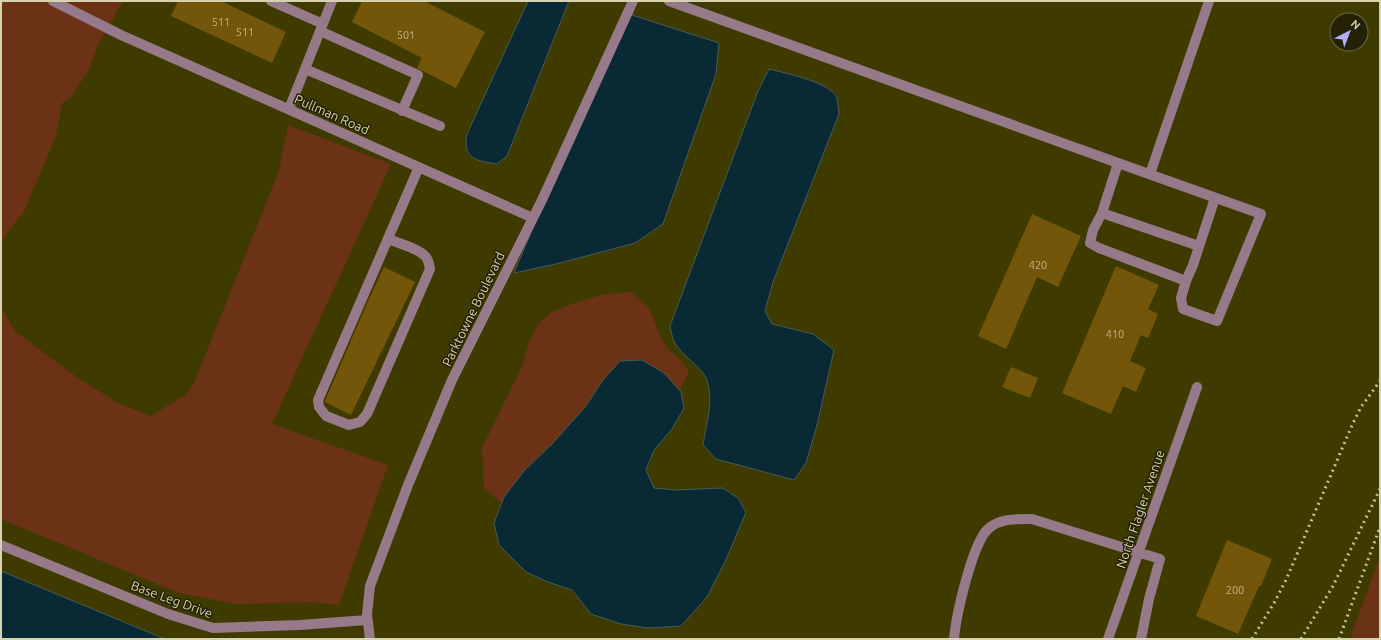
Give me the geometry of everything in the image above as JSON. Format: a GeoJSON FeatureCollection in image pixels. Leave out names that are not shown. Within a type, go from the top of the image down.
{"type":"FeatureCollection","features":[{"type":"Feature","properties":{"kind":"street","name":"Pullman Road"},"geometry":{"type":"LineString","coordinates":[[52,1],[121,35],[533,218]]}},
{"type":"Feature","properties":{"kind":"street"},"geometry":{"type":"LineString","coordinates":[[271,1],[418,75],[402,110]]}},
{"type":"Feature","properties":{"kind":"street"},"geometry":{"type":"LineString","coordinates":[[289,109],[332,1]]}},
{"type":"Feature","properties":{"kind":"street","name":"Parktowne Boulevard"},"geometry":{"type":"LineString","coordinates":[[370,639],[368,620],[370,586],[408,485],[452,380],[533,218],[633,1]]}},
{"type":"Feature","properties":{"kind":"street"},"geometry":{"type":"LineString","coordinates":[[669,1],[1261,214],[1217,321],[1183,309],[1181,298],[1215,198]]}},
{"type":"Feature","properties":{"kind":"street"},"geometry":{"type":"LineString","coordinates":[[1150,174],[1209,1]]}},
{"type":"Feature","properties":{"kind":"street"},"geometry":{"type":"LineString","coordinates":[[305,69],[440,126]]}},
{"type":"Feature","properties":{"kind":"street"},"geometry":{"type":"LineString","coordinates":[[1118,163],[1102,213],[1090,243],[1099,248],[1186,281]]}},
{"type":"Feature","properties":{"kind":"street"},"geometry":{"type":"LineString","coordinates":[[388,239],[425,255],[429,262],[430,269],[367,414],[360,422],[349,425],[326,416],[319,407],[318,400],[419,167]]}},
{"type":"Feature","properties":{"kind":"street"},"geometry":{"type":"LineString","coordinates":[[1102,213],[1199,246]]}},
{"type":"Feature","properties":{"kind":"street","name":"North Flagler Avenue"},"geometry":{"type":"LineString","coordinates":[[1108,639],[1197,387]]}},
{"type":"Feature","properties":{"kind":"street"},"geometry":{"type":"LineString","coordinates":[[954,639],[961,600],[979,539],[988,528],[1000,522],[1013,519],[1032,519],[1139,552],[1160,560],[1149,599],[1141,639]]}},
{"type":"Feature","properties":{"kind":"street","name":"Base Leg Drive"},"geometry":{"type":"LineString","coordinates":[[1,544],[168,614],[214,628],[300,625],[368,620]]}},
{"type":"Feature","properties":{"kind":"shaded area"},"geometry":{"type":"Polygon","coordinates":[[[1,1],[123,1],[97,47],[89,70],[70,98],[62,103],[56,136],[22,216],[19,217],[1,242],[1,1]]]}},
{"type":"Feature","properties":{"kind":"shaded area"},"geometry":{"type":"Polygon","coordinates":[[[288,125],[391,164],[272,424],[388,465],[339,605],[311,602],[236,604],[179,593],[1,519],[1,307],[15,331],[78,378],[118,403],[151,416],[185,395],[194,383],[279,171],[288,125]]]}},
{"type":"Feature","properties":{"kind":"shaded area"},"geometry":{"type":"Polygon","coordinates":[[[631,292],[650,309],[659,334],[668,349],[680,359],[689,371],[680,390],[664,373],[603,380],[586,406],[552,444],[524,471],[504,497],[502,503],[484,489],[482,448],[522,367],[528,345],[538,324],[551,312],[580,301],[605,294],[631,292]]]}},
{"type":"Feature","properties":{"kind":"shaded area"},"geometry":{"type":"Polygon","coordinates":[[[1380,556],[1380,639],[1350,639],[1380,556]]]}},
{"type":"Feature","properties":{"kind":"water"},"geometry":{"type":"Polygon","coordinates":[[[528,1],[569,1],[507,156],[497,164],[483,162],[477,160],[469,154],[466,142],[467,134],[528,1]]]}},
{"type":"Feature","properties":{"kind":"water"},"geometry":{"type":"Polygon","coordinates":[[[632,15],[719,43],[716,74],[663,224],[635,243],[556,264],[514,273],[617,28],[632,15]]]}},
{"type":"Feature","properties":{"kind":"water"},"geometry":{"type":"Polygon","coordinates":[[[769,69],[806,79],[826,87],[833,92],[837,98],[839,114],[773,282],[765,311],[772,324],[813,334],[834,350],[817,425],[806,463],[794,480],[716,459],[703,445],[710,405],[707,381],[701,371],[677,346],[673,339],[670,326],[758,91],[769,69]]]}},
{"type":"Feature","properties":{"kind":"water"},"geometry":{"type":"Polygon","coordinates":[[[642,360],[664,373],[681,392],[684,408],[672,429],[654,450],[646,470],[654,488],[676,490],[723,488],[738,498],[746,512],[726,560],[707,597],[681,626],[648,628],[621,624],[591,614],[572,590],[548,582],[526,572],[499,545],[494,523],[504,497],[524,471],[552,444],[586,406],[603,380],[620,361],[642,360]]]}},
{"type":"Feature","properties":{"kind":"water"},"geometry":{"type":"Polygon","coordinates":[[[1,571],[165,639],[1,639],[1,571]]]}},
{"type":"Feature","properties":{"kind":"building"},"geometry":{"type":"Polygon","coordinates":[[[178,1],[221,1],[286,32],[272,63],[171,16],[178,1]]]}},
{"type":"Feature","properties":{"kind":"building"},"geometry":{"type":"Polygon","coordinates":[[[362,1],[424,1],[485,32],[456,88],[417,68],[422,58],[352,22],[362,1]]]}},
{"type":"Feature","properties":{"kind":"building"},"geometry":{"type":"Polygon","coordinates":[[[1032,214],[1081,236],[1058,287],[1037,277],[1006,349],[978,336],[1032,214]]]}},
{"type":"Feature","properties":{"kind":"building"},"geometry":{"type":"Polygon","coordinates":[[[1116,266],[1159,285],[1148,309],[1158,314],[1148,338],[1141,335],[1130,361],[1146,368],[1136,392],[1123,386],[1111,414],[1062,393],[1116,266]]]}},
{"type":"Feature","properties":{"kind":"building"},"geometry":{"type":"Polygon","coordinates":[[[384,267],[415,282],[351,415],[325,401],[384,267]]]}},
{"type":"Feature","properties":{"kind":"building"},"geometry":{"type":"Polygon","coordinates":[[[1011,367],[1038,378],[1030,398],[1002,387],[1011,367]]]}},
{"type":"Feature","properties":{"kind":"building"},"geometry":{"type":"Polygon","coordinates":[[[1227,540],[1272,559],[1238,634],[1196,616],[1227,540]]]}},
{"type":"Feature","properties":{"kind":"railway"},"geometry":{"type":"LineString","coordinates":[[1252,639],[1286,580],[1353,423],[1361,407],[1380,381]]}},
{"type":"Feature","properties":{"kind":"railway"},"geometry":{"type":"LineString","coordinates":[[1301,639],[1333,586],[1380,489]]}},
{"type":"Feature","properties":{"kind":"railway"},"geometry":{"type":"LineString","coordinates":[[1339,639],[1380,527]]}}]}
